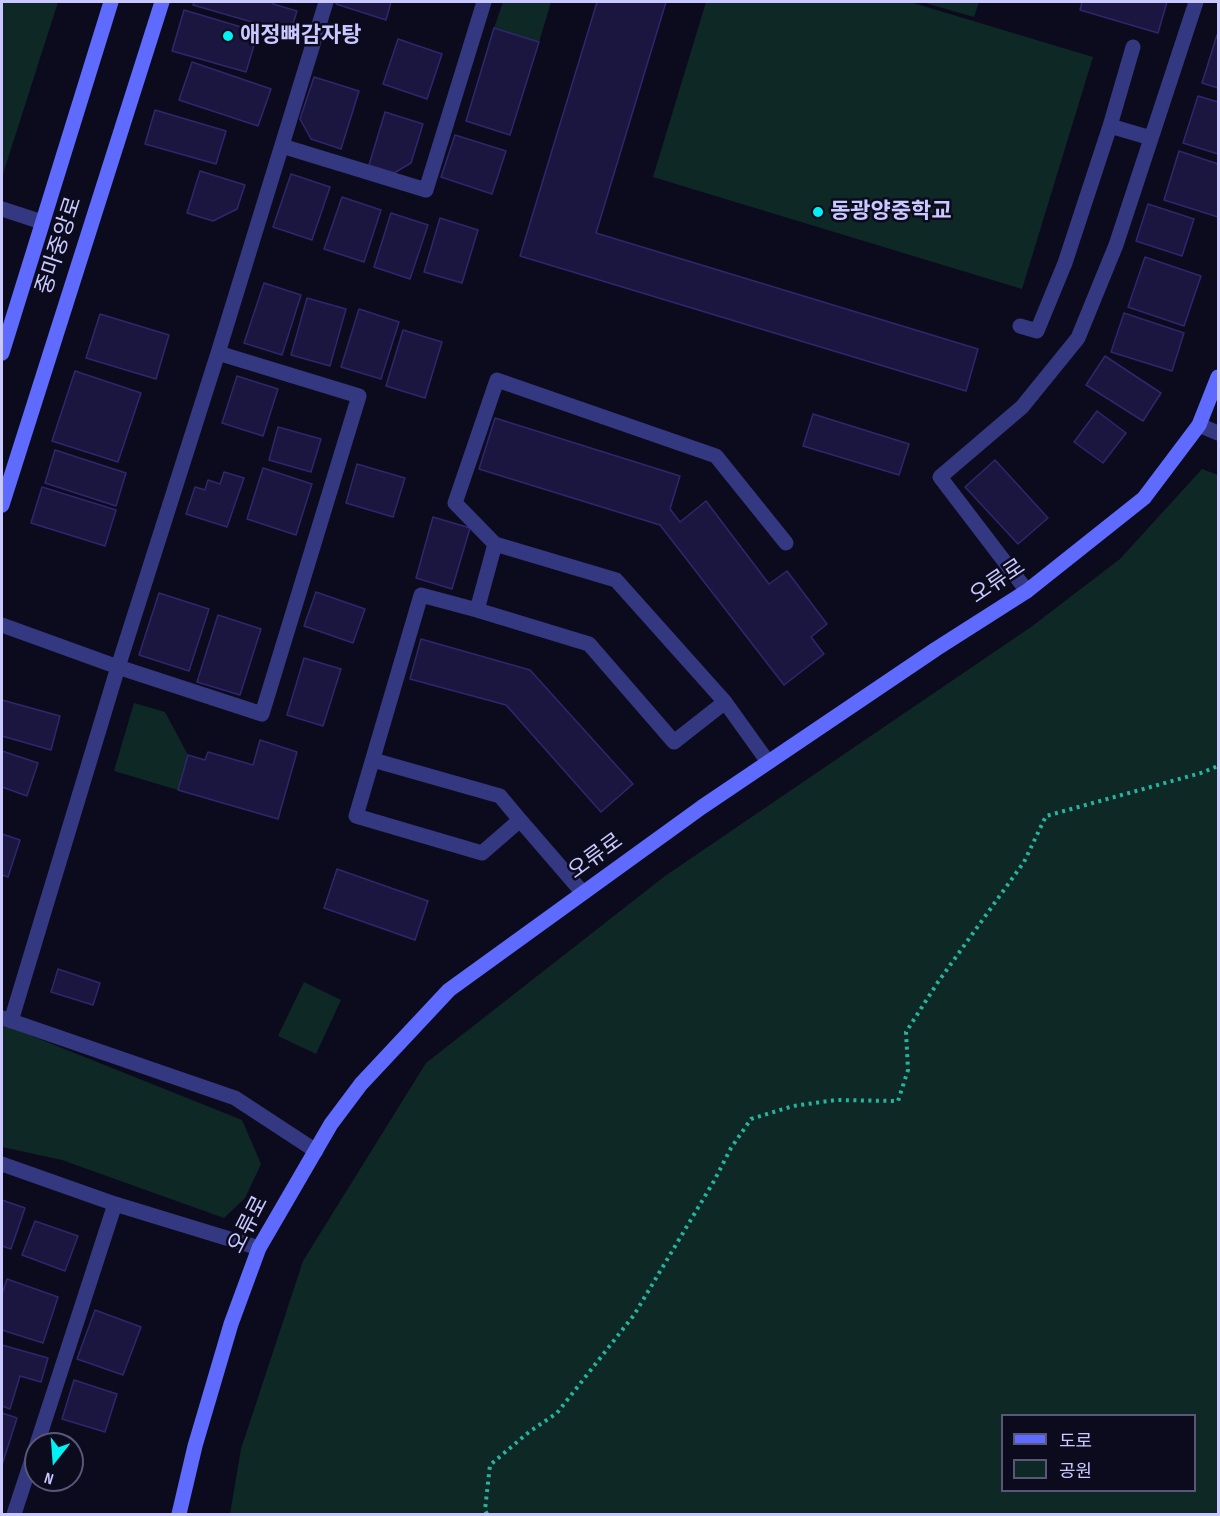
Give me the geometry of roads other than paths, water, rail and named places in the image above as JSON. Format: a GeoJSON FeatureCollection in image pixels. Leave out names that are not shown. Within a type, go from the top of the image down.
{"type":"FeatureCollection","features":[{"type":"Feature","properties":{"kind":"street","name":"중마중앙로"},"geometry":{"type":"LineString","coordinates":[[2,353],[111,2]]}},
{"type":"Feature","properties":{"kind":"street","name":"중마중앙로"},"geometry":{"type":"LineString","coordinates":[[2,505],[162,2]]}},
{"type":"Feature","properties":{"kind":"street"},"geometry":{"type":"LineString","coordinates":[[316,1151],[235,1098],[6,1019],[218,353],[326,2]]}},
{"type":"Feature","properties":{"kind":"street"},"geometry":{"type":"LineString","coordinates":[[282,146],[426,190],[484,2]]}},
{"type":"Feature","properties":{"kind":"street"},"geometry":{"type":"LineString","coordinates":[[1027,591],[940,477],[1022,407],[1078,338],[1116,245],[1196,2]]}},
{"type":"Feature","properties":{"kind":"street"},"geometry":{"type":"LineString","coordinates":[[1020,326],[1037,331],[1065,262],[1110,126],[1133,47]]}},
{"type":"Feature","properties":{"kind":"street"},"geometry":{"type":"LineString","coordinates":[[1110,126],[1151,138]]}},
{"type":"Feature","properties":{"kind":"street"},"geometry":{"type":"LineString","coordinates":[[2,209],[42,222]]}},
{"type":"Feature","properties":{"kind":"street"},"geometry":{"type":"LineString","coordinates":[[2,625],[118,667],[262,714],[359,396],[218,353]]}},
{"type":"Feature","properties":{"kind":"street","name":"오류로"},"geometry":{"type":"LineString","coordinates":[[179,1515],[195,1446],[231,1324],[259,1248],[331,1124],[361,1084],[449,990],[768,762],[1027,591],[1144,498],[1198,425],[1218,377]]}},
{"type":"Feature","properties":{"kind":"street"},"geometry":{"type":"LineString","coordinates":[[768,762],[725,702],[616,580],[495,544],[455,503],[497,380],[716,456],[786,543]]}},
{"type":"Feature","properties":{"kind":"street"},"geometry":{"type":"LineString","coordinates":[[1198,425],[1218,433]]}},
{"type":"Feature","properties":{"kind":"street"},"geometry":{"type":"LineString","coordinates":[[477,610],[495,544]]}},
{"type":"Feature","properties":{"kind":"street"},"geometry":{"type":"LineString","coordinates":[[520,820],[482,853],[356,816],[421,595],[589,644],[674,742],[725,702]]}},
{"type":"Feature","properties":{"kind":"street"},"geometry":{"type":"LineString","coordinates":[[372,760],[500,796],[583,893]]}},
{"type":"Feature","properties":{"kind":"street"},"geometry":{"type":"LineString","coordinates":[[2,1164],[115,1204],[259,1248]]}},
{"type":"Feature","properties":{"kind":"street"},"geometry":{"type":"LineString","coordinates":[[42,1432],[115,1204]]}},
{"type":"Feature","properties":{"kind":"street"},"geometry":{"type":"LineString","coordinates":[[14,1515],[24,1485]]}},
{"type":"Feature","properties":{"kind":"place","name":"애정뼈감자탕"},"geometry":{"type":"Point","coordinates":[228,36]}},
{"type":"Feature","properties":{"kind":"place","name":"동광양중학교"},"geometry":{"type":"Point","coordinates":[818,212]}}]}
